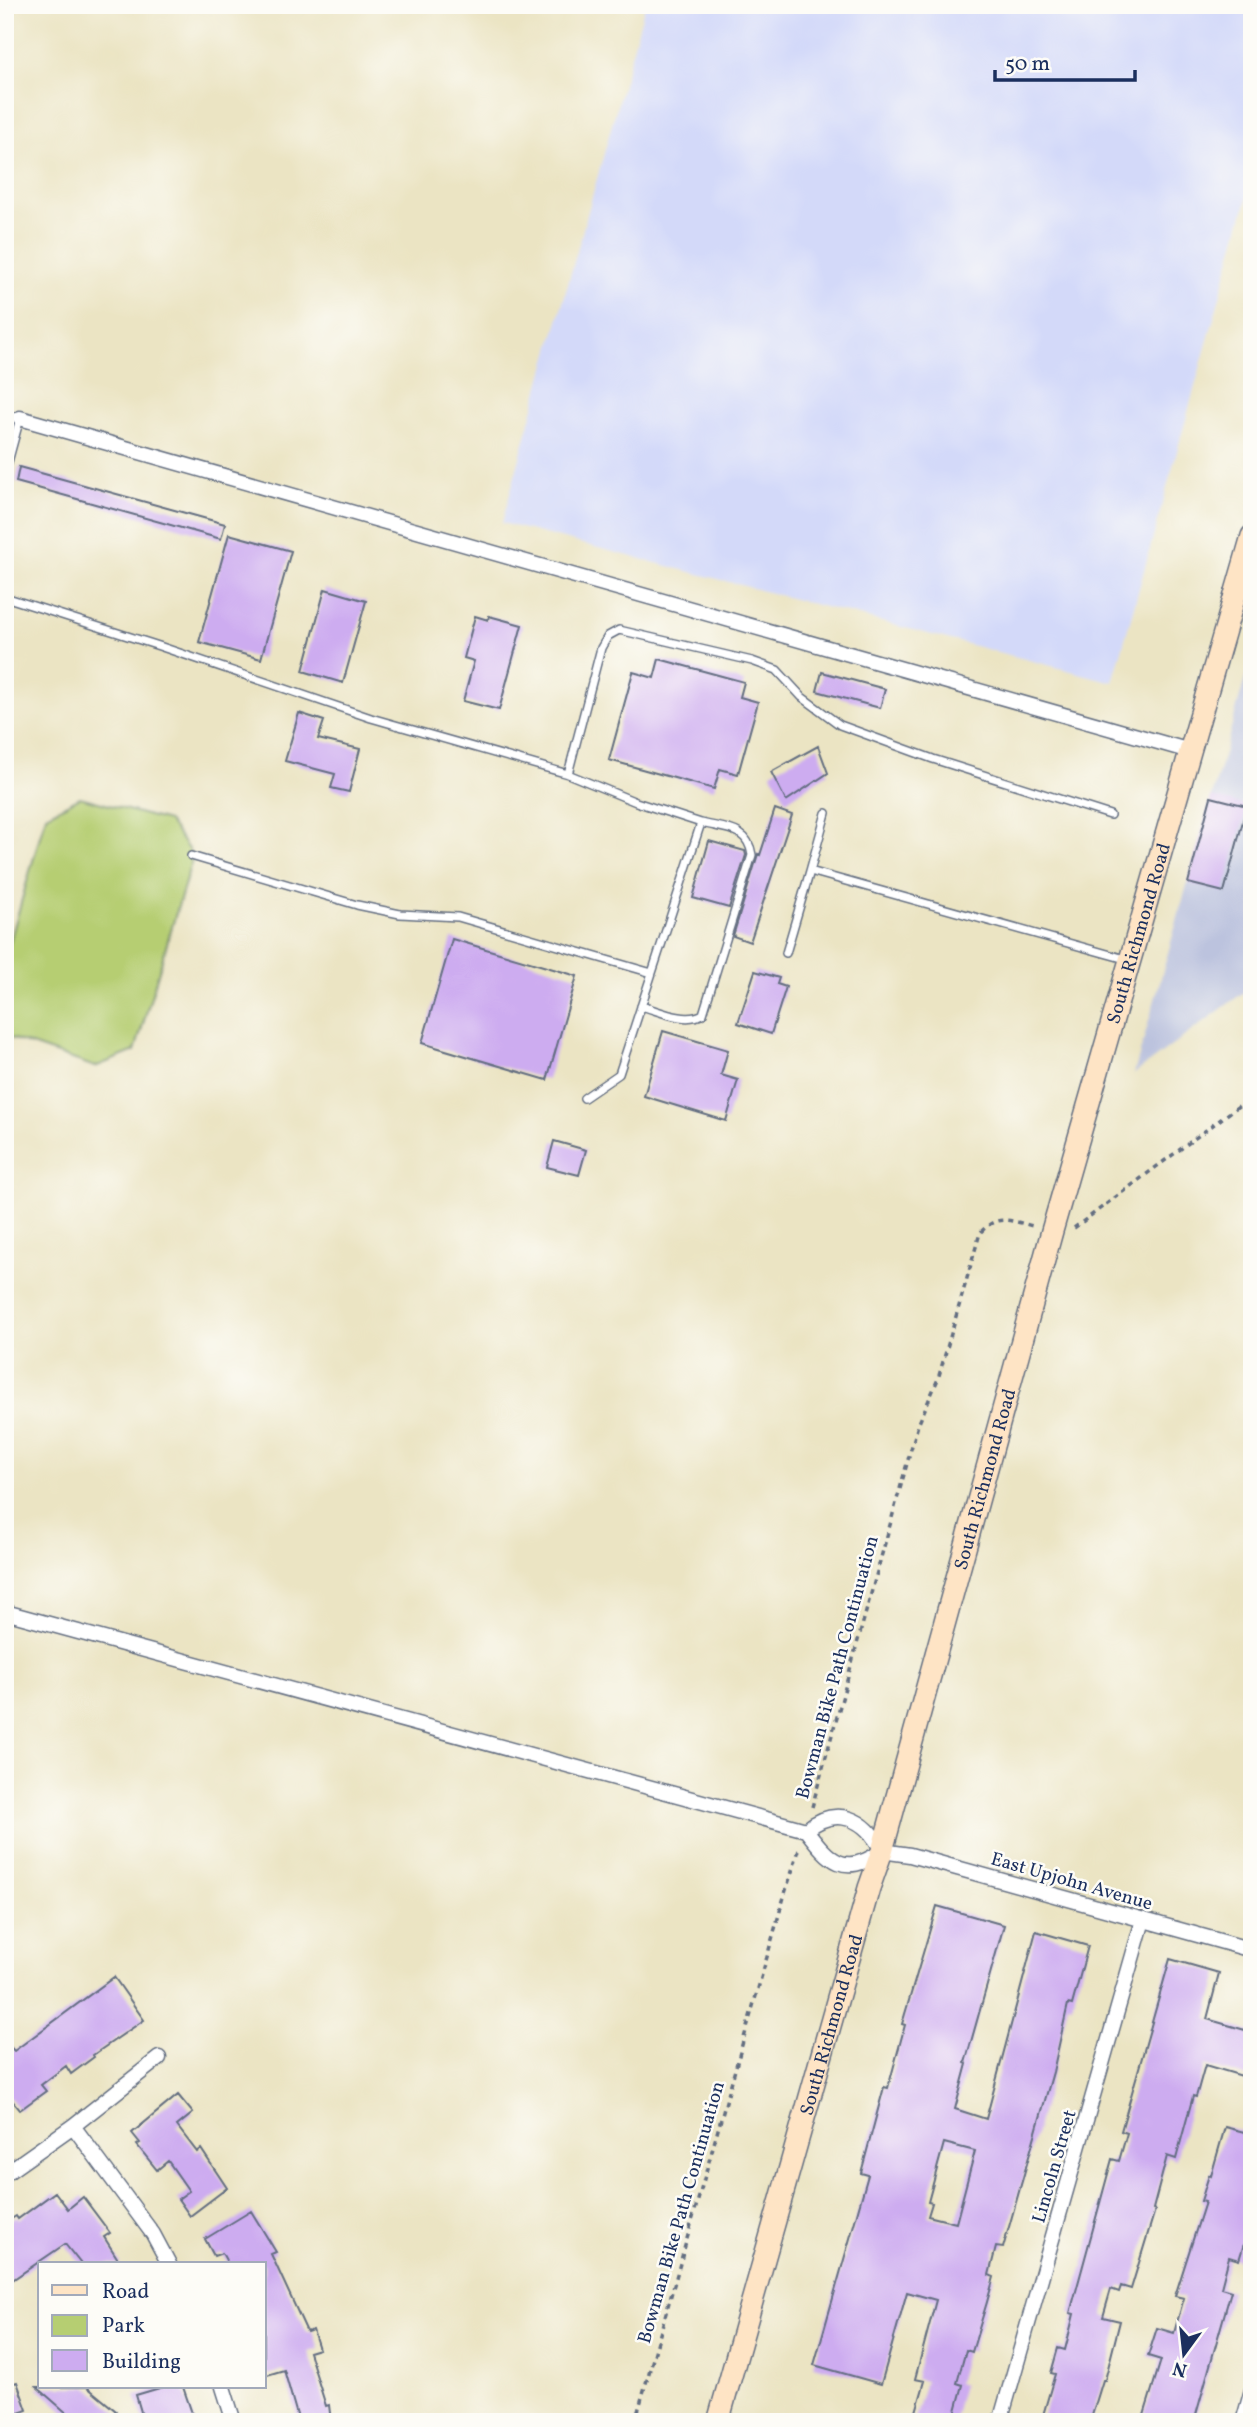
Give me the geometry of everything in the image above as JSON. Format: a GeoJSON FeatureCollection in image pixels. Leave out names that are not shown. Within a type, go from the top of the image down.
{"type":"FeatureCollection","features":[{"type":"Feature","properties":{"kind":"street"},"geometry":{"type":"LineString","coordinates":[[13,417],[1190,751]]}},
{"type":"Feature","properties":{"kind":"street","name":"South Richmond Road"},"geometry":{"type":"LineString","coordinates":[[718,2422],[869,1888],[882,1851],[1052,1231],[1252,536]]}},
{"type":"Feature","properties":{"kind":"street"},"geometry":{"type":"LineString","coordinates":[[5,1612],[806,1830],[825,1855],[848,1865],[860,1864],[882,1851],[864,1825],[848,1818],[820,1821],[806,1830]]}},
{"type":"Feature","properties":{"kind":"street","name":"East Upjohn Avenue"},"geometry":{"type":"LineString","coordinates":[[882,1851],[912,1855],[1252,1950]]}},
{"type":"Feature","properties":{"kind":"street","name":"Lincoln Street"},"geometry":{"type":"LineString","coordinates":[[1000,2422],[1143,1920]]}},
{"type":"Feature","properties":{"kind":"street"},"geometry":{"type":"LineString","coordinates":[[5,2174],[73,2126],[159,2058]]}},
{"type":"Feature","properties":{"kind":"street"},"geometry":{"type":"LineString","coordinates":[[73,2126],[153,2234],[168,2262]]}},
{"type":"Feature","properties":{"kind":"street"},"geometry":{"type":"LineString","coordinates":[[223,2388],[234,2422]]}},
{"type":"Feature","properties":{"kind":"street"},"geometry":{"type":"LineString","coordinates":[[1243,2422],[1252,2390]]}},
{"type":"Feature","properties":{"kind":"lane"},"geometry":{"type":"LineString","coordinates":[[5,473],[13,417]]}},
{"type":"Feature","properties":{"kind":"lane"},"geometry":{"type":"LineString","coordinates":[[5,597],[371,718],[568,775],[636,802],[743,834],[750,843],[752,855],[703,1014],[696,1018],[682,1018],[642,1006]]}},
{"type":"Feature","properties":{"kind":"lane"},"geometry":{"type":"LineString","coordinates":[[568,775],[601,648],[608,636],[619,630],[752,661],[777,670],[802,696],[840,725],[933,759],[1110,816]]}},
{"type":"Feature","properties":{"kind":"lane"},"geometry":{"type":"LineString","coordinates":[[786,953],[826,813]]}},
{"type":"Feature","properties":{"kind":"lane"},"geometry":{"type":"LineString","coordinates":[[584,1098],[619,1074],[701,823]]}},
{"type":"Feature","properties":{"kind":"lane"},"geometry":{"type":"LineString","coordinates":[[191,856],[389,912],[458,917],[652,973]]}},
{"type":"Feature","properties":{"kind":"lane"},"geometry":{"type":"LineString","coordinates":[[810,871],[1130,960]]}},
{"type":"Feature","properties":{"kind":"path","name":"Bowman Bike Path Continuation"},"geometry":{"type":"LineString","coordinates":[[635,2422],[786,1890],[806,1830],[911,1449],[918,1425],[938,1379],[980,1233],[987,1224],[996,1220],[1070,1232],[1252,1096]]}},
{"type":"Feature","properties":{"kind":"shaded area"},"geometry":{"type":"Polygon","coordinates":[[[645,5],[1252,5],[1252,181],[1113,682],[502,523],[645,5]]]}},
{"type":"Feature","properties":{"kind":"shaded area"},"geometry":{"type":"Polygon","coordinates":[[[1252,654],[1252,986],[1134,1074],[1252,654]]]}},
{"type":"Feature","properties":{"kind":"green space"},"geometry":{"type":"Polygon","coordinates":[[[80,797],[168,821],[193,856],[135,1051],[95,1067],[5,1036],[5,959],[46,815],[80,797]]]}},
{"type":"Feature","properties":{"kind":"building"},"geometry":{"type":"Polygon","coordinates":[[[19,467],[225,524],[221,539],[16,482],[19,467]]]}},
{"type":"Feature","properties":{"kind":"building"},"geometry":{"type":"Polygon","coordinates":[[[229,534],[291,551],[261,659],[199,642],[229,534]]]}},
{"type":"Feature","properties":{"kind":"building"},"geometry":{"type":"Polygon","coordinates":[[[325,589],[366,601],[343,683],[303,671],[325,589]]]}},
{"type":"Feature","properties":{"kind":"building"},"geometry":{"type":"Polygon","coordinates":[[[475,616],[488,620],[489,616],[522,625],[499,710],[463,701],[474,661],[464,658],[475,616]]]}},
{"type":"Feature","properties":{"kind":"building"},"geometry":{"type":"Polygon","coordinates":[[[659,659],[744,682],[740,697],[758,702],[738,774],[720,769],[714,789],[609,760],[633,672],[654,678],[659,659]]]}},
{"type":"Feature","properties":{"kind":"building"},"geometry":{"type":"Polygon","coordinates":[[[822,672],[885,689],[880,708],[817,691],[822,672]]]}},
{"type":"Feature","properties":{"kind":"building"},"geometry":{"type":"Polygon","coordinates":[[[299,713],[324,721],[318,739],[360,749],[349,792],[331,788],[335,774],[285,761],[299,713]]]}},
{"type":"Feature","properties":{"kind":"building"},"geometry":{"type":"Polygon","coordinates":[[[818,746],[828,773],[786,801],[771,772],[818,746]]]}},
{"type":"Feature","properties":{"kind":"building"},"geometry":{"type":"Polygon","coordinates":[[[1211,797],[1247,806],[1224,892],[1188,883],[1211,797]]]}},
{"type":"Feature","properties":{"kind":"building"},"geometry":{"type":"Polygon","coordinates":[[[775,809],[792,815],[750,942],[733,936],[775,809]]]}},
{"type":"Feature","properties":{"kind":"building"},"geometry":{"type":"Polygon","coordinates":[[[709,841],[745,851],[729,908],[693,898],[709,841]]]}},
{"type":"Feature","properties":{"kind":"building"},"geometry":{"type":"Polygon","coordinates":[[[452,939],[577,976],[547,1080],[422,1043],[452,939]]]}},
{"type":"Feature","properties":{"kind":"building"},"geometry":{"type":"Polygon","coordinates":[[[755,971],[779,978],[777,984],[786,987],[771,1034],[738,1023],[755,971]]]}},
{"type":"Feature","properties":{"kind":"building"},"geometry":{"type":"Polygon","coordinates":[[[663,1031],[728,1050],[721,1075],[738,1080],[726,1121],[644,1096],[663,1031]]]}},
{"type":"Feature","properties":{"kind":"building"},"geometry":{"type":"Polygon","coordinates":[[[554,1141],[586,1150],[579,1175],[547,1167],[554,1141]]]}},
{"type":"Feature","properties":{"kind":"building"},"geometry":{"type":"Polygon","coordinates":[[[937,1906],[1004,1925],[965,2063],[967,2064],[955,2109],[986,2119],[1036,1931],[1088,1946],[1072,2005],[1068,2004],[1053,2072],[1003,2248],[996,2247],[989,2275],[994,2277],[972,2352],[966,2350],[957,2383],[963,2385],[953,2422],[913,2422],[925,2381],[915,2379],[936,2300],[907,2292],[881,2384],[814,2365],[868,2175],[861,2173],[884,2087],[888,2088],[905,2025],[902,2024],[937,1906]],[[944,2143],[928,2202],[932,2203],[928,2216],[956,2223],[975,2151],[944,2143]]]}},
{"type":"Feature","properties":{"kind":"building"},"geometry":{"type":"Polygon","coordinates":[[[1170,1959],[1219,1973],[1207,2019],[1252,2032],[1252,2079],[1205,2065],[1196,2097],[1193,2096],[1176,2159],[1167,2156],[1153,2209],[1155,2210],[1131,2289],[1121,2286],[1119,2292],[1111,2289],[1103,2317],[1120,2321],[1105,2380],[1090,2422],[1041,2422],[1055,2374],[1051,2373],[1058,2348],[1065,2350],[1074,2314],[1070,2313],[1112,2159],[1119,2161],[1127,2133],[1121,2131],[1170,1959]]]}},
{"type":"Feature","properties":{"kind":"building"},"geometry":{"type":"Polygon","coordinates":[[[114,1977],[144,2020],[93,2055],[94,2057],[71,2074],[66,2066],[41,2085],[46,2091],[20,2110],[5,2092],[5,2041],[14,2051],[114,1977]]]}},
{"type":"Feature","properties":{"kind":"building"},"geometry":{"type":"Polygon","coordinates":[[[178,2095],[193,2113],[177,2126],[197,2152],[201,2149],[227,2188],[190,2216],[178,2199],[189,2191],[168,2161],[157,2170],[137,2145],[140,2143],[132,2133],[178,2095]]]}},
{"type":"Feature","properties":{"kind":"building"},"geometry":{"type":"Polygon","coordinates":[[[1225,2127],[1252,2134],[1252,2218],[1239,2260],[1229,2257],[1221,2288],[1231,2291],[1194,2422],[1142,2422],[1161,2360],[1148,2356],[1157,2328],[1174,2333],[1184,2298],[1175,2296],[1225,2127]]]}},
{"type":"Feature","properties":{"kind":"building"},"geometry":{"type":"Polygon","coordinates":[[[55,2192],[68,2209],[83,2197],[110,2233],[104,2237],[120,2262],[79,2262],[65,2244],[5,2285],[5,2223],[16,2216],[18,2219],[55,2192]]]}},
{"type":"Feature","properties":{"kind":"building"},"geometry":{"type":"Polygon","coordinates":[[[251,2211],[276,2252],[271,2254],[307,2332],[313,2330],[319,2349],[309,2352],[326,2406],[329,2405],[331,2422],[299,2422],[284,2370],[267,2375],[266,2373],[266,2262],[227,2262],[222,2253],[214,2256],[205,2239],[251,2211]]]}},
{"type":"Feature","properties":{"kind":"building"},"geometry":{"type":"Polygon","coordinates":[[[17,2382],[27,2410],[5,2418],[5,2386],[17,2382]]]}},
{"type":"Feature","properties":{"kind":"building"},"geometry":{"type":"Polygon","coordinates":[[[38,2388],[88,2388],[116,2411],[107,2422],[77,2422],[38,2388]]]}},
{"type":"Feature","properties":{"kind":"building"},"geometry":{"type":"Polygon","coordinates":[[[160,2388],[183,2388],[195,2422],[144,2422],[136,2395],[160,2388]]]}}]}
